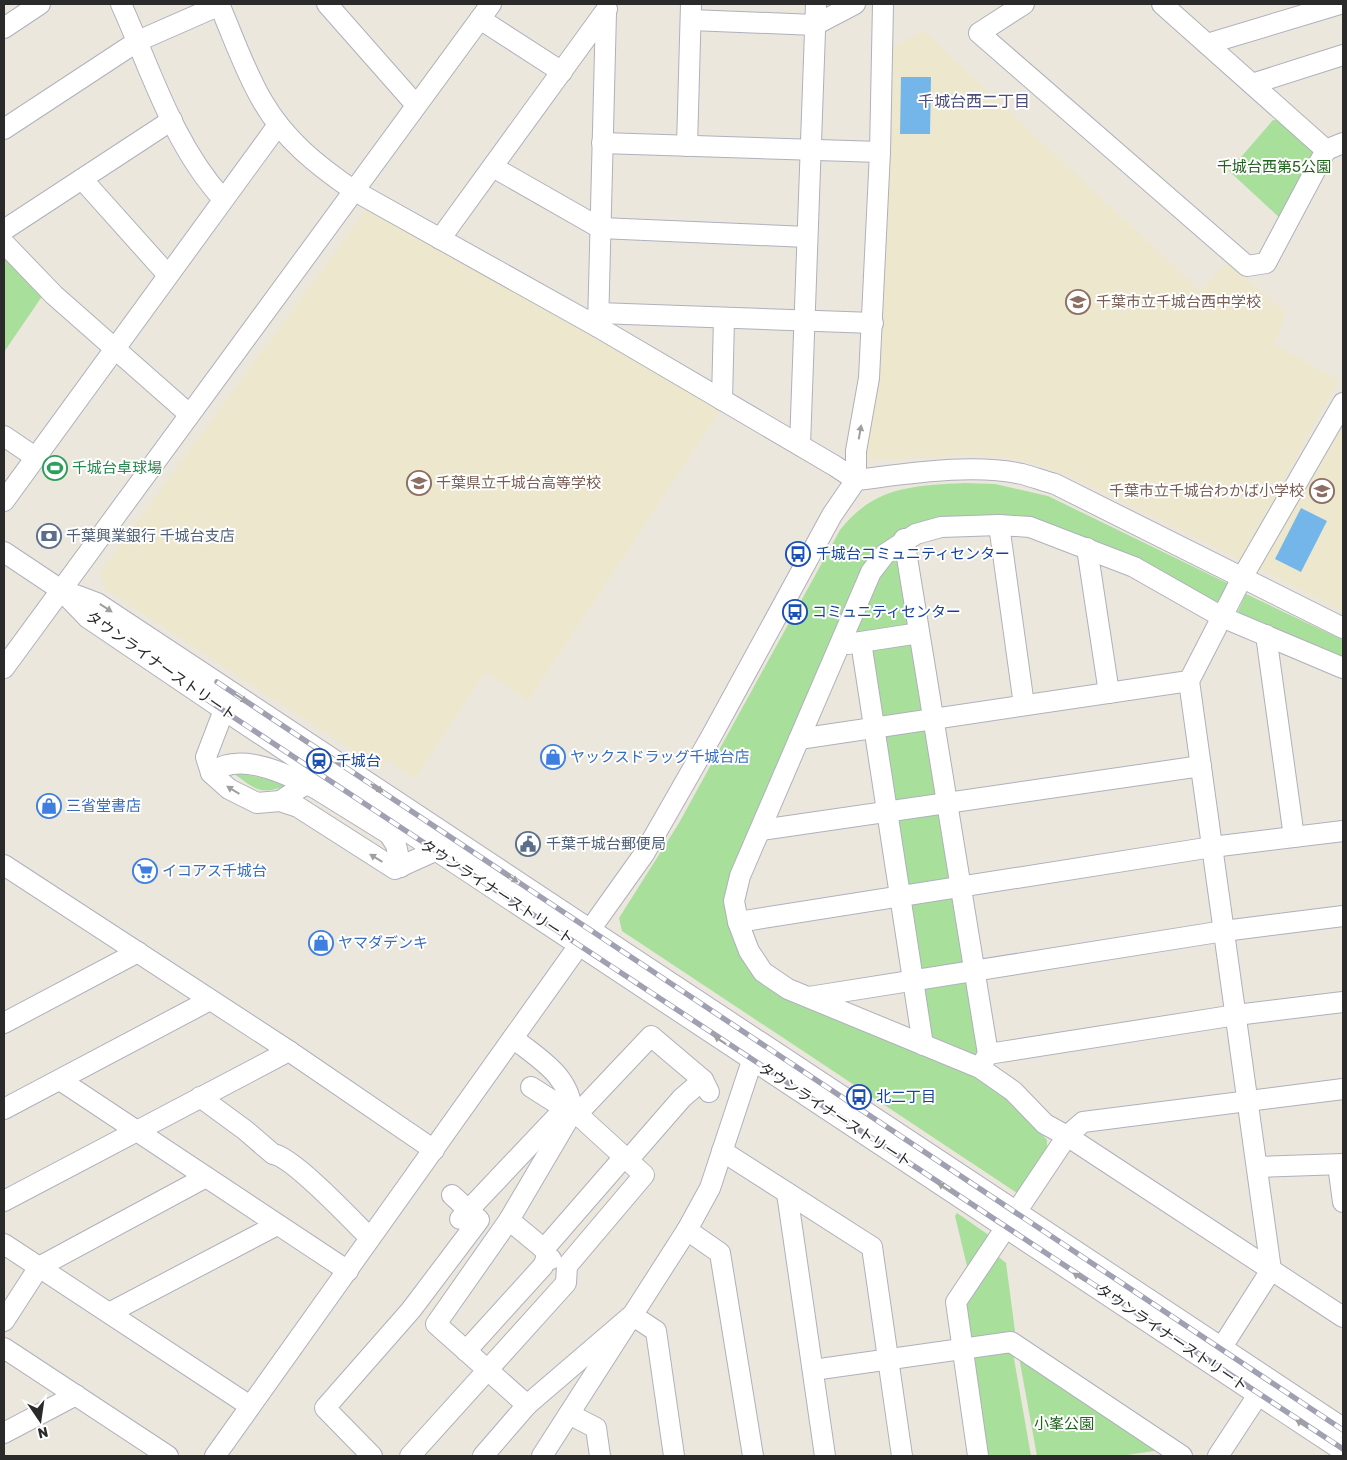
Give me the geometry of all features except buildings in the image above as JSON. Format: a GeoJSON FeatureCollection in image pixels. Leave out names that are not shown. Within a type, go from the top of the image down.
{"type":"FeatureCollection","features":[{"type":"Feature","properties":{"kind":"street"},"geometry":{"type":"LineString","coordinates":[[4,28],[40,4]]}},
{"type":"Feature","properties":{"kind":"street"},"geometry":{"type":"LineString","coordinates":[[121,4],[186,150],[205,179],[222,198]]}},
{"type":"Feature","properties":{"kind":"street"},"geometry":{"type":"LineString","coordinates":[[4,129],[138,41],[219,4],[262,102],[297,147],[321,168],[353,190],[440,239],[598,320],[722,400],[856,480],[952,471],[987,470],[1021,474],[1055,484],[1243,576],[1343,628]]}},
{"type":"Feature","properties":{"kind":"street"},"geometry":{"type":"LineString","coordinates":[[327,4],[416,105]]}},
{"type":"Feature","properties":{"kind":"street"},"geometry":{"type":"LineString","coordinates":[[800,445],[816,4]]}},
{"type":"Feature","properties":{"kind":"street"},"geometry":{"type":"LineString","coordinates":[[687,146],[691,12],[815,25],[855,4]]}},
{"type":"Feature","properties":{"kind":"street"},"geometry":{"type":"LineString","coordinates":[[215,1456],[648,847],[832,515],[856,480],[856,451],[869,378],[880,152],[883,4]]}},
{"type":"Feature","properties":{"kind":"street"},"geometry":{"type":"LineString","coordinates":[[1024,4],[979,33],[1247,266],[1266,263],[1335,146],[1252,84],[1168,6]]}},
{"type":"Feature","properties":{"kind":"street"},"geometry":{"type":"LineString","coordinates":[[1208,44],[1340,4]]}},
{"type":"Feature","properties":{"kind":"street"},"geometry":{"type":"LineString","coordinates":[[440,239],[608,8]]}},
{"type":"Feature","properties":{"kind":"street"},"geometry":{"type":"LineString","coordinates":[[598,320],[602,143],[608,8]]}},
{"type":"Feature","properties":{"kind":"street"},"geometry":{"type":"LineString","coordinates":[[4,668],[188,414],[486,11],[562,72]]}},
{"type":"Feature","properties":{"kind":"street"},"geometry":{"type":"LineString","coordinates":[[1252,84],[1343,55]]}},
{"type":"Feature","properties":{"kind":"street"},"geometry":{"type":"LineString","coordinates":[[4,230],[172,120]]}},
{"type":"Feature","properties":{"kind":"street"},"geometry":{"type":"LineString","coordinates":[[4,501],[222,198],[278,125]]}},
{"type":"Feature","properties":{"kind":"street"},"geometry":{"type":"LineString","coordinates":[[602,143],[880,152]]}},
{"type":"Feature","properties":{"kind":"street"},"geometry":{"type":"LineString","coordinates":[[493,167],[600,228],[808,237]]}},
{"type":"Feature","properties":{"kind":"street"},"geometry":{"type":"LineString","coordinates":[[82,179],[167,274]]}},
{"type":"Feature","properties":{"kind":"street"},"geometry":{"type":"LineString","coordinates":[[4,243],[54,295],[188,414]]}},
{"type":"Feature","properties":{"kind":"street"},"geometry":{"type":"LineString","coordinates":[[598,320],[724,318],[872,323]]}},
{"type":"Feature","properties":{"kind":"street"},"geometry":{"type":"LineString","coordinates":[[722,400],[724,318]]}},
{"type":"Feature","properties":{"kind":"street"},"geometry":{"type":"LineString","coordinates":[[1222,1347],[1271,1270],[1189,681],[1243,576],[1343,403]]}},
{"type":"Feature","properties":{"kind":"street"},"geometry":{"type":"LineString","coordinates":[[4,436],[35,457]]}},
{"type":"Feature","properties":{"kind":"street"},"geometry":{"type":"LineString","coordinates":[[999,525],[1024,705]]}},
{"type":"Feature","properties":{"kind":"street"},"geometry":{"type":"LineString","coordinates":[[1343,668],[1222,617],[1134,567],[1030,528],[999,525],[941,527],[904,539],[885,554],[871,572],[740,876],[734,901],[738,922],[749,951],[763,972],[788,989],[923,1045],[984,1061],[1236,1015],[1343,1002]]}},
{"type":"Feature","properties":{"kind":"street"},"geometry":{"type":"LineString","coordinates":[[904,539],[975,971],[984,1061],[1045,1124],[1067,1136],[1343,1317]]}},
{"type":"Feature","properties":{"kind":"street"},"geometry":{"type":"LineString","coordinates":[[1087,548],[1109,693]]}},
{"type":"Feature","properties":{"kind":"street"},"geometry":{"type":"LineString","coordinates":[[4,552],[61,590]]}},
{"type":"Feature","properties":{"kind":"street","name":"タウンライナーストリート"},"geometry":{"type":"LineString","coordinates":[[61,590],[88,618],[435,852],[555,928],[585,938],[1017,1211],[1343,1428]]}},
{"type":"Feature","properties":{"kind":"street","name":"タウンライナーストリート"},"geometry":{"type":"LineString","coordinates":[[61,590],[97,603],[585,938],[752,1060],[1343,1451]]}},
{"type":"Feature","properties":{"kind":"street"},"geometry":{"type":"LineString","coordinates":[[838,646],[919,632]]}},
{"type":"Feature","properties":{"kind":"street"},"geometry":{"type":"LineString","coordinates":[[1266,636],[1294,837]]}},
{"type":"Feature","properties":{"kind":"street"},"geometry":{"type":"LineString","coordinates":[[861,642],[923,1045]]}},
{"type":"Feature","properties":{"kind":"street"},"geometry":{"type":"LineString","coordinates":[[799,739],[1189,681]]}},
{"type":"Feature","properties":{"kind":"street"},"geometry":{"type":"LineString","coordinates":[[224,710],[206,757],[212,773],[230,789],[257,803],[280,802],[298,807],[394,869],[435,852]]}},
{"type":"Feature","properties":{"kind":"street"},"geometry":{"type":"LineString","coordinates":[[212,773],[223,765],[238,763],[290,776],[389,834],[396,844],[401,867]]}},
{"type":"Feature","properties":{"kind":"street"},"geometry":{"type":"LineString","coordinates":[[761,830],[1201,766]]}},
{"type":"Feature","properties":{"kind":"street"},"geometry":{"type":"LineString","coordinates":[[280,802],[306,784]]}},
{"type":"Feature","properties":{"kind":"street"},"geometry":{"type":"LineString","coordinates":[[738,922],[1212,847],[1343,831]]}},
{"type":"Feature","properties":{"kind":"street"},"geometry":{"type":"LineString","coordinates":[[4,865],[289,1051],[434,1150]]}},
{"type":"Feature","properties":{"kind":"street"},"geometry":{"type":"LineString","coordinates":[[809,997],[1224,931],[1343,916]]}},
{"type":"Feature","properties":{"kind":"street"},"geometry":{"type":"LineString","coordinates":[[4,1023],[138,952]]}},
{"type":"Feature","properties":{"kind":"street"},"geometry":{"type":"LineString","coordinates":[[4,1109],[210,1000]]}},
{"type":"Feature","properties":{"kind":"street"},"geometry":{"type":"LineString","coordinates":[[372,1456],[325,1408],[411,1310],[469,1216],[570,1111],[582,1110],[651,1036],[706,1086],[682,1098],[626,1158],[546,1253],[543,1266],[466,1351]]}},
{"type":"Feature","properties":{"kind":"street"},"geometry":{"type":"LineString","coordinates":[[513,1038],[559,1076],[572,1100],[570,1111],[509,1220],[436,1324],[527,1404]]}},
{"type":"Feature","properties":{"kind":"street"},"geometry":{"type":"LineString","coordinates":[[4,1201],[289,1051]]}},
{"type":"Feature","properties":{"kind":"street"},"geometry":{"type":"LineString","coordinates":[[542,1456],[686,1230],[710,1188],[752,1060]]}},
{"type":"Feature","properties":{"kind":"street"},"geometry":{"type":"LineString","coordinates":[[60,1080],[277,1226],[348,1271]]}},
{"type":"Feature","properties":{"kind":"street"},"geometry":{"type":"LineString","coordinates":[[410,1456],[486,1369],[566,1283],[566,1266],[644,1175],[570,1111],[531,1087]]}},
{"type":"Feature","properties":{"kind":"street"},"geometry":{"type":"LineString","coordinates":[[978,1456],[956,1302],[1067,1136],[1083,1122],[1343,1089]]}},
{"type":"Feature","properties":{"kind":"street"},"geometry":{"type":"LineString","coordinates":[[200,1097],[245,1130],[273,1154],[278,1155],[292,1165],[339,1206],[370,1238]]}},
{"type":"Feature","properties":{"kind":"street"},"geometry":{"type":"LineString","coordinates":[[722,1151],[872,1247],[902,1456]]}},
{"type":"Feature","properties":{"kind":"street"},"geometry":{"type":"LineString","coordinates":[[1258,1167],[1341,1165],[1343,1202]]}},
{"type":"Feature","properties":{"kind":"street"},"geometry":{"type":"LineString","coordinates":[[4,1321],[39,1267],[206,1177]]}},
{"type":"Feature","properties":{"kind":"street"},"geometry":{"type":"LineString","coordinates":[[787,1192],[813,1370],[823,1456]]}},
{"type":"Feature","properties":{"kind":"street"},"geometry":{"type":"LineString","coordinates":[[452,1195],[469,1216],[498,1237]]}},
{"type":"Feature","properties":{"kind":"street"},"geometry":{"type":"LineString","coordinates":[[509,1220],[546,1253],[566,1266]]}},
{"type":"Feature","properties":{"kind":"street"},"geometry":{"type":"LineString","coordinates":[[109,1313],[277,1226]]}},
{"type":"Feature","properties":{"kind":"street"},"geometry":{"type":"LineString","coordinates":[[686,1230],[720,1253],[753,1456]]}},
{"type":"Feature","properties":{"kind":"street"},"geometry":{"type":"LineString","coordinates":[[4,1244],[250,1406]]}},
{"type":"Feature","properties":{"kind":"street"},"geometry":{"type":"LineString","coordinates":[[482,1456],[527,1404],[632,1315]]}},
{"type":"Feature","properties":{"kind":"street"},"geometry":{"type":"LineString","coordinates":[[632,1315],[656,1331],[674,1456]]}},
{"type":"Feature","properties":{"kind":"street"},"geometry":{"type":"LineString","coordinates":[[813,1370],[1011,1342],[1182,1456]]}},
{"type":"Feature","properties":{"kind":"street"},"geometry":{"type":"LineString","coordinates":[[4,1348],[76,1395],[157,1453]]}},
{"type":"Feature","properties":{"kind":"street"},"geometry":{"type":"LineString","coordinates":[[4,1433],[76,1395]]}},
{"type":"Feature","properties":{"kind":"street"},"geometry":{"type":"LineString","coordinates":[[1218,1456],[1258,1395]]}},
{"type":"Feature","properties":{"kind":"street"},"geometry":{"type":"LineString","coordinates":[[569,1414],[596,1428],[600,1456]]}},
{"type":"Feature","properties":{"kind":"shaded area","name":"千葉市立千城台西中学校"},"geometry":{"type":"Polygon","coordinates":[[[923,30],[1200,291],[1228,262],[1286,313],[1275,345],[1339,380],[1240,560],[1072,477],[1039,465],[1010,458],[976,455],[863,461],[889,50],[923,30]]]}},
{"type":"Feature","properties":{"kind":"shaded area","name":"千葉県立千城台高等学校"},"geometry":{"type":"Polygon","coordinates":[[[368,207],[721,410],[528,701],[485,672],[415,779],[389,761],[381,769],[105,589],[100,572],[368,207]]]}},
{"type":"Feature","properties":{"kind":"shaded area","name":"千葉市立千城台わかば小学校"},"geometry":{"type":"Polygon","coordinates":[[[1343,414],[1343,612],[1258,568],[1343,414]]]}},
{"type":"Feature","properties":{"kind":"green space","name":"千城台西第5公園"},"geometry":{"type":"Polygon","coordinates":[[[1273,120],[1279,120],[1314,151],[1314,159],[1281,219],[1229,171],[1273,120]]]}},
{"type":"Feature","properties":{"kind":"green space"},"geometry":{"type":"Polygon","coordinates":[[[4,255],[43,295],[4,352],[4,255]]]}},
{"type":"Feature","properties":{"kind":"green space"},"geometry":{"type":"Polygon","coordinates":[[[995,484],[1048,496],[1229,584],[1222,600],[1214,602],[1116,549],[1034,518],[920,523],[888,540],[878,550],[729,924],[740,956],[966,1070],[989,1085],[1009,1102],[1047,1140],[1047,1147],[1017,1193],[622,931],[619,918],[679,823],[840,530],[853,515],[867,505],[896,491],[928,485],[995,484]]]}},
{"type":"Feature","properties":{"kind":"green space"},"geometry":{"type":"Polygon","coordinates":[[[894,553],[902,558],[911,627],[857,635],[853,631],[870,592],[894,553]]]}},
{"type":"Feature","properties":{"kind":"green space"},"geometry":{"type":"Polygon","coordinates":[[[1246,594],[1343,640],[1343,660],[1242,618],[1238,611],[1246,594]]]}},
{"type":"Feature","properties":{"kind":"green space"},"geometry":{"type":"Polygon","coordinates":[[[911,639],[928,711],[877,720],[865,644],[911,639]]]}},
{"type":"Feature","properties":{"kind":"green space"},"geometry":{"type":"Polygon","coordinates":[[[924,723],[936,798],[891,805],[877,729],[924,723]]]}},
{"type":"Feature","properties":{"kind":"green space"},"geometry":{"type":"Polygon","coordinates":[[[230,771],[290,784],[271,790],[258,789],[230,771]]]}},
{"type":"Feature","properties":{"kind":"green space"},"geometry":{"type":"Polygon","coordinates":[[[938,808],[953,879],[905,890],[892,816],[938,808]]]}},
{"type":"Feature","properties":{"kind":"green space"},"geometry":{"type":"Polygon","coordinates":[[[953,892],[967,962],[916,974],[904,899],[953,892]]]}},
{"type":"Feature","properties":{"kind":"green space"},"geometry":{"type":"Polygon","coordinates":[[[967,976],[981,1057],[926,1034],[918,984],[967,976]]]}},
{"type":"Feature","properties":{"kind":"green space"},"geometry":{"type":"Polygon","coordinates":[[[957,1213],[990,1236],[968,1270],[955,1216],[957,1213]]]}},
{"type":"Feature","properties":{"kind":"green space"},"geometry":{"type":"Polygon","coordinates":[[[995,1254],[1006,1263],[1015,1331],[1012,1335],[973,1340],[968,1336],[963,1302],[995,1254]]]}},
{"type":"Feature","properties":{"kind":"green space"},"geometry":{"type":"Polygon","coordinates":[[[1008,1349],[1013,1353],[1031,1456],[985,1456],[973,1354],[1008,1349]]]}},
{"type":"Feature","properties":{"kind":"green space","name":"小峯公園"},"geometry":{"type":"Polygon","coordinates":[[[1019,1357],[1161,1450],[1120,1456],[1037,1456],[1019,1357]]]}},
{"type":"Feature","properties":{"kind":"water"},"geometry":{"type":"Polygon","coordinates":[[[901,77],[931,77],[930,134],[900,134],[901,77]]]}},
{"type":"Feature","properties":{"kind":"water"},"geometry":{"type":"Polygon","coordinates":[[[1301,508],[1327,521],[1301,572],[1275,559],[1301,508]]]}},
{"type":"Feature","properties":{"kind":"railway"},"geometry":{"type":"LineString","coordinates":[[217,682],[1343,1430]]}},
{"type":"Feature","properties":{"kind":"railway"},"geometry":{"type":"LineString","coordinates":[[206,699],[1343,1449]]}},
{"type":"Feature","properties":{"kind":"place","name":"千葉市立千城台西中学校"},"geometry":{"type":"Point","coordinates":[1078,302]}},
{"type":"Feature","properties":{"kind":"place","name":"千城台卓球場"},"geometry":{"type":"Point","coordinates":[55,468]}},
{"type":"Feature","properties":{"kind":"place","name":"千葉県立千城台高等学校"},"geometry":{"type":"Point","coordinates":[419,483]}},
{"type":"Feature","properties":{"kind":"place","name":"千葉市立千城台わかば小学校"},"geometry":{"type":"Point","coordinates":[1322,491]}},
{"type":"Feature","properties":{"kind":"place","name":"千葉興業銀行 千城台支店"},"geometry":{"type":"Point","coordinates":[49,536]}},
{"type":"Feature","properties":{"kind":"place","name":"千城台コミュニティセンター"},"geometry":{"type":"Point","coordinates":[798,554]}},
{"type":"Feature","properties":{"kind":"place","name":"コミュニティセンター"},"geometry":{"type":"Point","coordinates":[795,612]}},
{"type":"Feature","properties":{"kind":"place","name":"ヤックスドラッグ千城台店"},"geometry":{"type":"Point","coordinates":[553,757]}},
{"type":"Feature","properties":{"kind":"place","name":"千城台"},"geometry":{"type":"Point","coordinates":[319,761]}},
{"type":"Feature","properties":{"kind":"place","name":"三省堂書店"},"geometry":{"type":"Point","coordinates":[49,806]}},
{"type":"Feature","properties":{"kind":"place","name":"千葉千城台郵便局"},"geometry":{"type":"Point","coordinates":[528,844]}},
{"type":"Feature","properties":{"kind":"place","name":"イコアス千城台"},"geometry":{"type":"Point","coordinates":[145,871]}},
{"type":"Feature","properties":{"kind":"place","name":"ヤマダデンキ"},"geometry":{"type":"Point","coordinates":[321,943]}},
{"type":"Feature","properties":{"kind":"place","name":"北二丁目"},"geometry":{"type":"Point","coordinates":[859,1097]}},
{"type":"Feature","properties":{"kind":"district","name":"千城台西二丁目"},"geometry":{"type":"Point","coordinates":[974,101]}}]}
